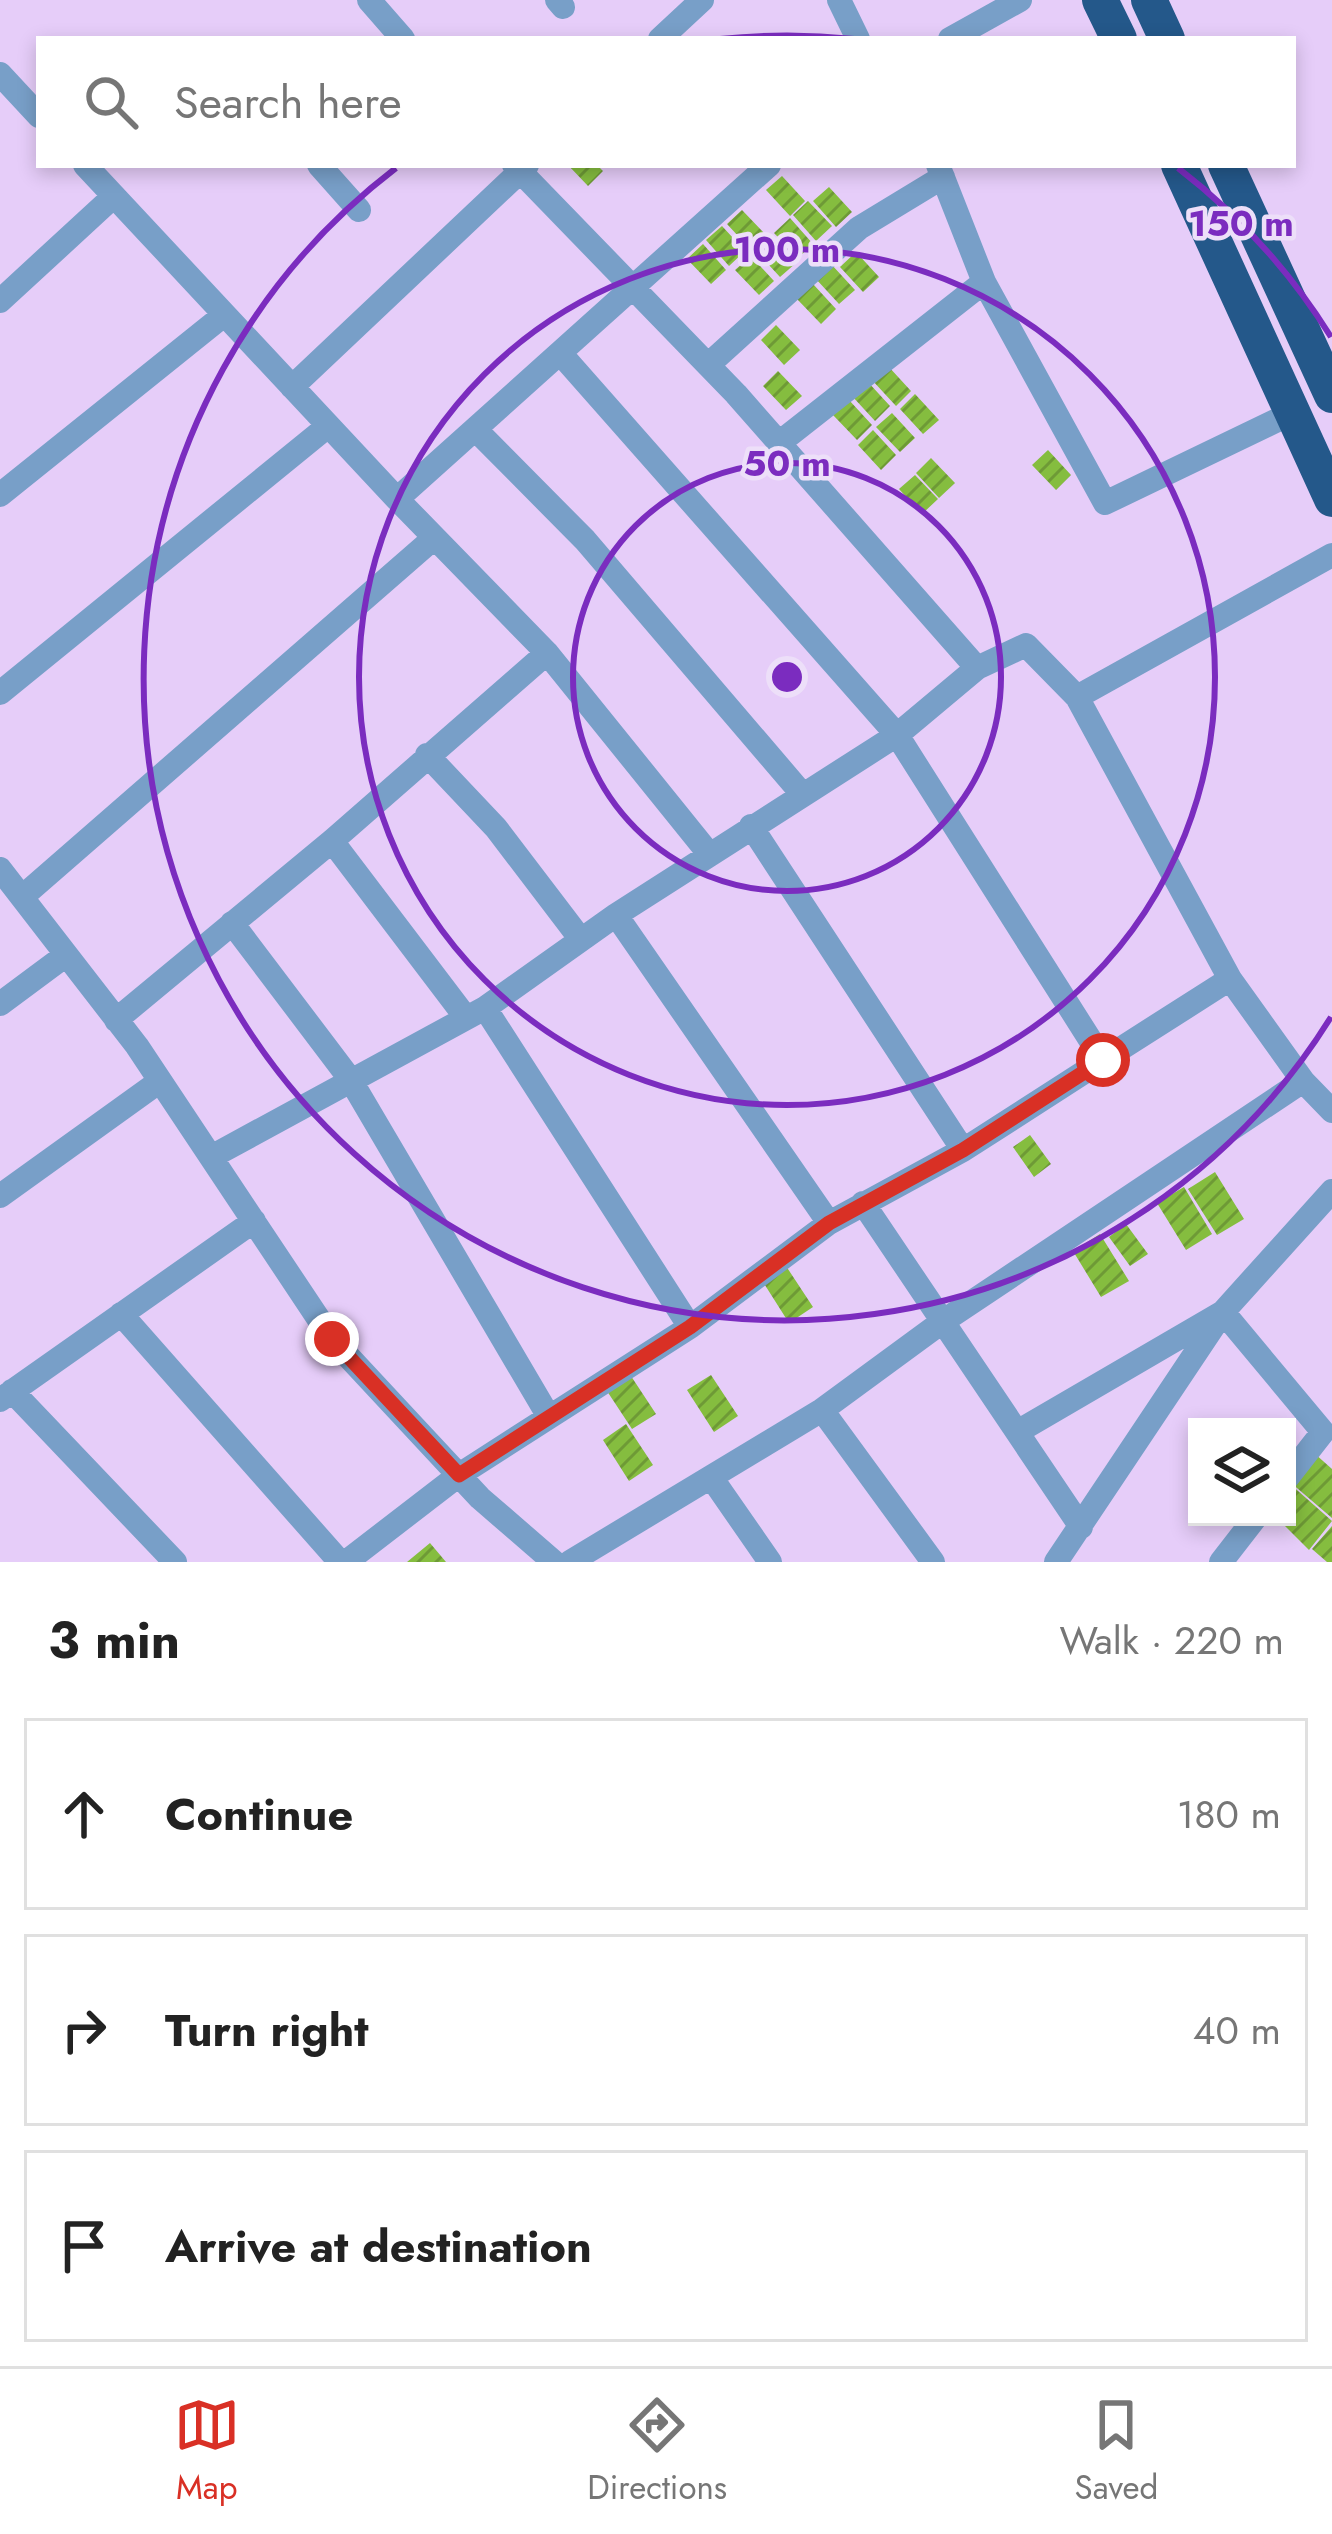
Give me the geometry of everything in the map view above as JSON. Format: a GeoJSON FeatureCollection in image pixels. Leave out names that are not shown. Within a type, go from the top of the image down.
{"type":"FeatureCollection","features":[{"type":"Feature","properties":{"kind":"highway"},"geometry":{"type":"LineString","coordinates":[[1100,0],[1118,36]]}},
{"type":"Feature","properties":{"kind":"highway"},"geometry":{"type":"LineString","coordinates":[[1149,0],[1166,36]]}},
{"type":"Feature","properties":{"kind":"highway"},"geometry":{"type":"LineString","coordinates":[[1180,168],[1332,499]]}},
{"type":"Feature","properties":{"kind":"highway"},"geometry":{"type":"LineString","coordinates":[[1227,168],[1332,395]]}},
{"type":"Feature","properties":{"kind":"street"},"geometry":{"type":"LineString","coordinates":[[369,0],[401,36]]}},
{"type":"Feature","properties":{"kind":"street"},"geometry":{"type":"LineString","coordinates":[[663,36],[702,0]]}},
{"type":"Feature","properties":{"kind":"street"},"geometry":{"type":"LineString","coordinates":[[839,0],[857,36]]}},
{"type":"Feature","properties":{"kind":"street"},"geometry":{"type":"LineString","coordinates":[[955,36],[1020,0]]}},
{"type":"Feature","properties":{"kind":"street"},"geometry":{"type":"LineString","coordinates":[[0,74],[36,113]]}},
{"type":"Feature","properties":{"kind":"street"},"geometry":{"type":"LineString","coordinates":[[88,168],[397,500],[547,653],[710,855]]}},
{"type":"Feature","properties":{"kind":"street"},"geometry":{"type":"LineString","coordinates":[[322,168],[359,210]]}},
{"type":"Feature","properties":{"kind":"street"},"geometry":{"type":"LineString","coordinates":[[292,387],[519,168]]}},
{"type":"Feature","properties":{"kind":"street"},"geometry":{"type":"LineString","coordinates":[[521,168],[708,365],[977,668]]}},
{"type":"Feature","properties":{"kind":"street"},"geometry":{"type":"LineString","coordinates":[[397,500],[766,168]]}},
{"type":"Feature","properties":{"kind":"street"},"geometry":{"type":"LineString","coordinates":[[708,365],[860,229],[940,171],[985,282],[1106,503],[1292,413]]}},
{"type":"Feature","properties":{"kind":"street"},"geometry":{"type":"LineString","coordinates":[[0,301],[114,196]]}},
{"type":"Feature","properties":{"kind":"street"},"geometry":{"type":"LineString","coordinates":[[779,443],[985,282]]}},
{"type":"Feature","properties":{"kind":"street"},"geometry":{"type":"LineString","coordinates":[[0,495],[224,315]]}},
{"type":"Feature","properties":{"kind":"street"},"geometry":{"type":"LineString","coordinates":[[560,352],[897,735],[1103,1060]]}},
{"type":"Feature","properties":{"kind":"street"},"geometry":{"type":"LineString","coordinates":[[0,693],[328,426]]}},
{"type":"Feature","properties":{"kind":"street"},"geometry":{"type":"LineString","coordinates":[[475,429],[585,540],[803,795]]}},
{"type":"Feature","properties":{"kind":"street"},"geometry":{"type":"LineString","coordinates":[[22,897],[434,538]]}},
{"type":"Feature","properties":{"kind":"street"},"geometry":{"type":"LineString","coordinates":[[1077,697],[1332,555]]}},
{"type":"Feature","properties":{"kind":"street"},"geometry":{"type":"LineString","coordinates":[[211,1157],[474,1011],[579,938],[897,735],[977,668],[1026,645],[1077,697],[1230,979],[1303,1081],[1332,1112]]}},
{"type":"Feature","properties":{"kind":"street"},"geometry":{"type":"LineString","coordinates":[[116,1020],[332,842],[547,653]]}},
{"type":"Feature","properties":{"kind":"street"},"geometry":{"type":"LineString","coordinates":[[428,754],[496,828],[579,938]]}},
{"type":"Feature","properties":{"kind":"street"},"geometry":{"type":"LineString","coordinates":[[751,826],[963,1150]]}},
{"type":"Feature","properties":{"kind":"street"},"geometry":{"type":"LineString","coordinates":[[332,842],[474,1011],[690,1327]]}},
{"type":"Feature","properties":{"kind":"street"},"geometry":{"type":"LineString","coordinates":[[0,869],[160,1081],[332,1339],[459,1475],[554,1562]]}},
{"type":"Feature","properties":{"kind":"street"},"geometry":{"type":"LineString","coordinates":[[616,915],[829,1223]]}},
{"type":"Feature","properties":{"kind":"street"},"geometry":{"type":"LineString","coordinates":[[232,923],[350,1078],[549,1417]]}},
{"type":"Feature","properties":{"kind":"street"},"geometry":{"type":"LineString","coordinates":[[0,1004],[67,955]]}},
{"type":"Feature","properties":{"kind":"street"},"geometry":{"type":"LineString","coordinates":[[121,1313],[343,1562],[459,1475],[690,1327],[829,1223],[963,1150],[1230,979]]}},
{"type":"Feature","properties":{"kind":"street"},"geometry":{"type":"LineString","coordinates":[[0,1196],[160,1081]]}},
{"type":"Feature","properties":{"kind":"street"},"geometry":{"type":"LineString","coordinates":[[571,1562],[822,1410],[942,1322],[1303,1081]]}},
{"type":"Feature","properties":{"kind":"street"},"geometry":{"type":"LineString","coordinates":[[1056,1562],[1223,1312],[1332,1191]]}},
{"type":"Feature","properties":{"kind":"street"},"geometry":{"type":"LineString","coordinates":[[863,1203],[1081,1527]]}},
{"type":"Feature","properties":{"kind":"street"},"geometry":{"type":"LineString","coordinates":[[176,1562],[6,1395],[254,1221]]}},
{"type":"Feature","properties":{"kind":"street"},"geometry":{"type":"LineString","coordinates":[[1019,1431],[1223,1312]]}},
{"type":"Feature","properties":{"kind":"street"},"geometry":{"type":"LineString","coordinates":[[1223,1312],[1329,1432],[1296,1468]]}},
{"type":"Feature","properties":{"kind":"street"},"geometry":{"type":"LineString","coordinates":[[822,1410],[933,1562]]}},
{"type":"Feature","properties":{"kind":"street"},"geometry":{"type":"LineString","coordinates":[[711,1477],[770,1562]]}},
{"type":"Feature","properties":{"kind":"street"},"geometry":{"type":"LineString","coordinates":[[1221,1562],[1249,1526]]}},
{"type":"Feature","properties":{"kind":"building"},"geometry":{"type":"Polygon","coordinates":[[[571,168],[603,171],[588,186],[571,168]]]}},
{"type":"Feature","properties":{"kind":"building"},"geometry":{"type":"Polygon","coordinates":[[[782,176],[805,201],[790,216],[766,190],[782,176]]]}},
{"type":"Feature","properties":{"kind":"building"},"geometry":{"type":"Polygon","coordinates":[[[829,187],[852,212],[836,227],[813,201],[829,187]]]}},
{"type":"Feature","properties":{"kind":"building"},"geometry":{"type":"Polygon","coordinates":[[[808,201],[832,226],[816,241],[793,215],[808,201]]]}},
{"type":"Feature","properties":{"kind":"building"},"geometry":{"type":"Polygon","coordinates":[[[742,210],[766,235],[750,249],[727,224],[742,210]]]}},
{"type":"Feature","properties":{"kind":"building"},"geometry":{"type":"Polygon","coordinates":[[[790,218],[813,244],[798,258],[774,233],[790,218]]]}},
{"type":"Feature","properties":{"kind":"building"},"geometry":{"type":"Polygon","coordinates":[[[722,226],[745,251],[729,266],[706,240],[722,226]]]}},
{"type":"Feature","properties":{"kind":"building"},"geometry":{"type":"Polygon","coordinates":[[[773,238],[796,263],[780,277],[757,252],[773,238]]]}},
{"type":"Feature","properties":{"kind":"building"},"geometry":{"type":"Polygon","coordinates":[[[703,244],[726,270],[711,284],[687,259],[703,244]]]}},
{"type":"Feature","properties":{"kind":"building"},"geometry":{"type":"Polygon","coordinates":[[[856,252],[879,277],[863,292],[840,267],[856,252]]]}},
{"type":"Feature","properties":{"kind":"building"},"geometry":{"type":"Polygon","coordinates":[[[751,256],[774,281],[759,295],[735,270],[751,256]]]}},
{"type":"Feature","properties":{"kind":"building"},"geometry":{"type":"Polygon","coordinates":[[[831,264],[855,290],[839,304],[816,279],[831,264]]]}},
{"type":"Feature","properties":{"kind":"building"},"geometry":{"type":"Polygon","coordinates":[[[813,284],[836,309],[821,324],[797,299],[813,284]]]}},
{"type":"Feature","properties":{"kind":"building"},"geometry":{"type":"Polygon","coordinates":[[[776,325],[800,350],[784,365],[761,340],[776,325]]]}},
{"type":"Feature","properties":{"kind":"building"},"geometry":{"type":"Polygon","coordinates":[[[888,366],[911,391],[896,406],[872,380],[888,366]]]}},
{"type":"Feature","properties":{"kind":"building"},"geometry":{"type":"Polygon","coordinates":[[[778,371],[802,396],[786,410],[763,386],[778,371]]]}},
{"type":"Feature","properties":{"kind":"building"},"geometry":{"type":"Polygon","coordinates":[[[867,381],[890,406],[875,421],[852,396],[867,381]]]}},
{"type":"Feature","properties":{"kind":"building"},"geometry":{"type":"Polygon","coordinates":[[[915,394],[939,420],[923,434],[900,409],[915,394]]]}},
{"type":"Feature","properties":{"kind":"building"},"geometry":{"type":"Polygon","coordinates":[[[849,400],[872,425],[857,440],[833,415],[849,400]]]}},
{"type":"Feature","properties":{"kind":"building"},"geometry":{"type":"Polygon","coordinates":[[[892,413],[915,438],[900,452],[876,427],[892,413]]]}},
{"type":"Feature","properties":{"kind":"building"},"geometry":{"type":"Polygon","coordinates":[[[873,430],[896,455],[881,470],[858,445],[873,430]]]}},
{"type":"Feature","properties":{"kind":"building"},"geometry":{"type":"Polygon","coordinates":[[[1048,450],[1071,475],[1056,490],[1032,465],[1048,450]]]}},
{"type":"Feature","properties":{"kind":"building"},"geometry":{"type":"Polygon","coordinates":[[[931,458],[955,483],[939,498],[916,473],[931,458]]]}},
{"type":"Feature","properties":{"kind":"building"},"geometry":{"type":"Polygon","coordinates":[[[915,475],[938,499],[922,514],[899,489],[915,475]]]}},
{"type":"Feature","properties":{"kind":"building"},"geometry":{"type":"Polygon","coordinates":[[[1030,1135],[1051,1164],[1034,1177],[1013,1147],[1030,1135]]]}},
{"type":"Feature","properties":{"kind":"building"},"geometry":{"type":"Polygon","coordinates":[[[1215,1172],[1244,1219],[1217,1235],[1188,1189],[1215,1172]]]}},
{"type":"Feature","properties":{"kind":"building"},"geometry":{"type":"Polygon","coordinates":[[[1184,1187],[1212,1234],[1186,1250],[1157,1203],[1184,1187]]]}},
{"type":"Feature","properties":{"kind":"building"},"geometry":{"type":"Polygon","coordinates":[[[1126,1224],[1148,1254],[1130,1266],[1109,1237],[1126,1224]]]}},
{"type":"Feature","properties":{"kind":"building"},"geometry":{"type":"Polygon","coordinates":[[[1100,1234],[1129,1281],[1101,1297],[1073,1251],[1100,1234]]]}},
{"type":"Feature","properties":{"kind":"building"},"geometry":{"type":"Polygon","coordinates":[[[786,1266],[813,1307],[789,1323],[763,1282],[786,1266]]]}},
{"type":"Feature","properties":{"kind":"building"},"geometry":{"type":"Polygon","coordinates":[[[629,1373],[656,1414],[632,1429],[605,1388],[629,1373]]]}},
{"type":"Feature","properties":{"kind":"building"},"geometry":{"type":"Polygon","coordinates":[[[711,1375],[738,1416],[714,1432],[687,1390],[711,1375]]]}},
{"type":"Feature","properties":{"kind":"building"},"geometry":{"type":"Polygon","coordinates":[[[626,1424],[653,1465],[629,1481],[603,1440],[626,1424]]]}},
{"type":"Feature","properties":{"kind":"building"},"geometry":{"type":"Polygon","coordinates":[[[1314,1453],[1332,1469],[1332,1518],[1296,1487],[1296,1475],[1314,1453]]]}},
{"type":"Feature","properties":{"kind":"building"},"geometry":{"type":"Polygon","coordinates":[[[1296,1489],[1332,1521],[1309,1550],[1285,1526],[1296,1526],[1296,1489]]]}},
{"type":"Feature","properties":{"kind":"building"},"geometry":{"type":"Polygon","coordinates":[[[1332,1526],[1332,1562],[1327,1562],[1312,1549],[1332,1526]]]}},
{"type":"Feature","properties":{"kind":"building"},"geometry":{"type":"Polygon","coordinates":[[[430,1543],[446,1562],[407,1562],[430,1543]]]}},
{"type":"Feature","properties":{"kind":"route"},"geometry":{"type":"LineString","coordinates":[[332,1339],[459,1475],[690,1327],[829,1223],[963,1150],[1103,1060]]}}]}
